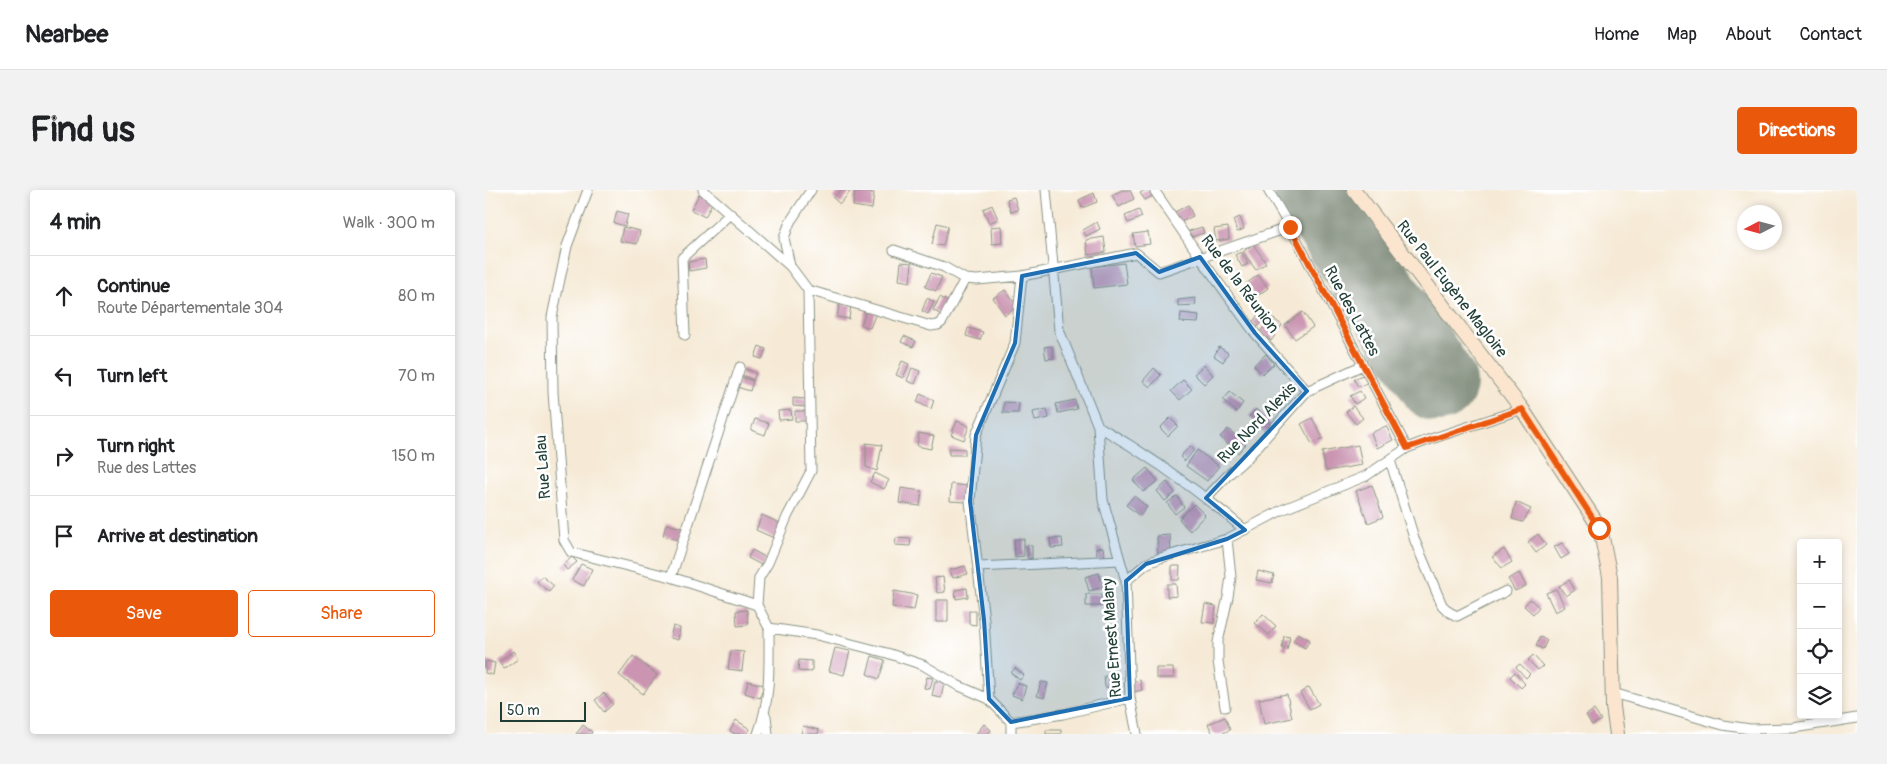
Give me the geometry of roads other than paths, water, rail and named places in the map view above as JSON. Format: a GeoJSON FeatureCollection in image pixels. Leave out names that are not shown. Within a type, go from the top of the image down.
{"type":"FeatureCollection","features":[{"type":"Feature","properties":{"kind":"main road","name":"Rue Paul Eugène Magloire"},"geometry":{"type":"LineString","coordinates":[[1354,190],[1522,409],[1599,528],[1610,577],[1613,693],[1617,734]]}},
{"type":"Feature","properties":{"kind":"street","name":"Rue Lalau"},"geometry":{"type":"LineString","coordinates":[[588,190],[567,246],[552,317],[553,392],[564,540],[571,552],[671,577],[757,605]]}},
{"type":"Feature","properties":{"kind":"street"},"geometry":{"type":"LineString","coordinates":[[703,190],[790,266],[807,290],[811,471],[787,517],[768,563],[759,578],[757,605],[769,628],[769,683],[766,714],[769,734]]}},
{"type":"Feature","properties":{"kind":"street"},"geometry":{"type":"LineString","coordinates":[[790,266],[784,238],[790,222],[811,190]]}},
{"type":"Feature","properties":{"kind":"street","name":"Rue Ernest Malary"},"geometry":{"type":"LineString","coordinates":[[1046,190],[1059,330],[1098,426],[1103,500],[1126,581],[1131,698],[1137,734]]}},
{"type":"Feature","properties":{"kind":"street","name":"Rue de la Réunion"},"geometry":{"type":"LineString","coordinates":[[1154,190],[1200,258],[1255,333],[1307,392]]}},
{"type":"Feature","properties":{"kind":"street","name":"Rue des Lattes"},"geometry":{"type":"LineString","coordinates":[[1268,190],[1290,227],[1407,448]]}},
{"type":"Feature","properties":{"kind":"street"},"geometry":{"type":"LineString","coordinates":[[685,335],[682,258],[731,214]]}},
{"type":"Feature","properties":{"kind":"street"},"geometry":{"type":"LineString","coordinates":[[894,250],[944,267],[965,279],[977,280],[1022,276],[1136,253],[1159,272],[1290,227]]}},
{"type":"Feature","properties":{"kind":"street"},"geometry":{"type":"LineString","coordinates":[[989,699],[985,620],[970,501],[976,435],[1015,343],[1022,276]]}},
{"type":"Feature","properties":{"kind":"street"},"geometry":{"type":"LineString","coordinates":[[807,290],[931,326],[942,322],[965,279]]}},
{"type":"Feature","properties":{"kind":"street","name":"Rue Nord Alexis"},"geometry":{"type":"LineString","coordinates":[[1207,498],[1248,457],[1307,392],[1363,365]]}},
{"type":"Feature","properties":{"kind":"street"},"geometry":{"type":"LineString","coordinates":[[671,577],[740,366]]}},
{"type":"Feature","properties":{"kind":"street"},"geometry":{"type":"LineString","coordinates":[[1126,581],[1146,564],[1227,539],[1284,509],[1366,476],[1407,448],[1522,409]]}},
{"type":"Feature","properties":{"kind":"street"},"geometry":{"type":"LineString","coordinates":[[1098,426],[1136,448],[1207,498],[1245,530]]}},
{"type":"Feature","properties":{"kind":"street"},"geometry":{"type":"LineString","coordinates":[[1390,460],[1415,541],[1442,605],[1449,612],[1457,616],[1506,591]]}},
{"type":"Feature","properties":{"kind":"street"},"geometry":{"type":"LineString","coordinates":[[1225,707],[1218,661],[1218,642],[1231,577],[1227,539]]}},
{"type":"Feature","properties":{"kind":"street"},"geometry":{"type":"LineString","coordinates":[[978,567],[1120,560]]}},
{"type":"Feature","properties":{"kind":"street"},"geometry":{"type":"LineString","coordinates":[[769,628],[817,636],[887,653],[923,665],[957,685],[989,699],[1011,722],[1011,734]]}},
{"type":"Feature","properties":{"kind":"street"},"geometry":{"type":"LineString","coordinates":[[1613,693],[1723,725],[1750,729],[1793,728],[1857,718]]}},
{"type":"Feature","properties":{"kind":"street"},"geometry":{"type":"LineString","coordinates":[[1011,722],[1071,712],[1131,698]]}},
{"type":"Feature","properties":{"kind":"street"},"geometry":{"type":"LineString","coordinates":[[758,734],[766,714]]}}]}
